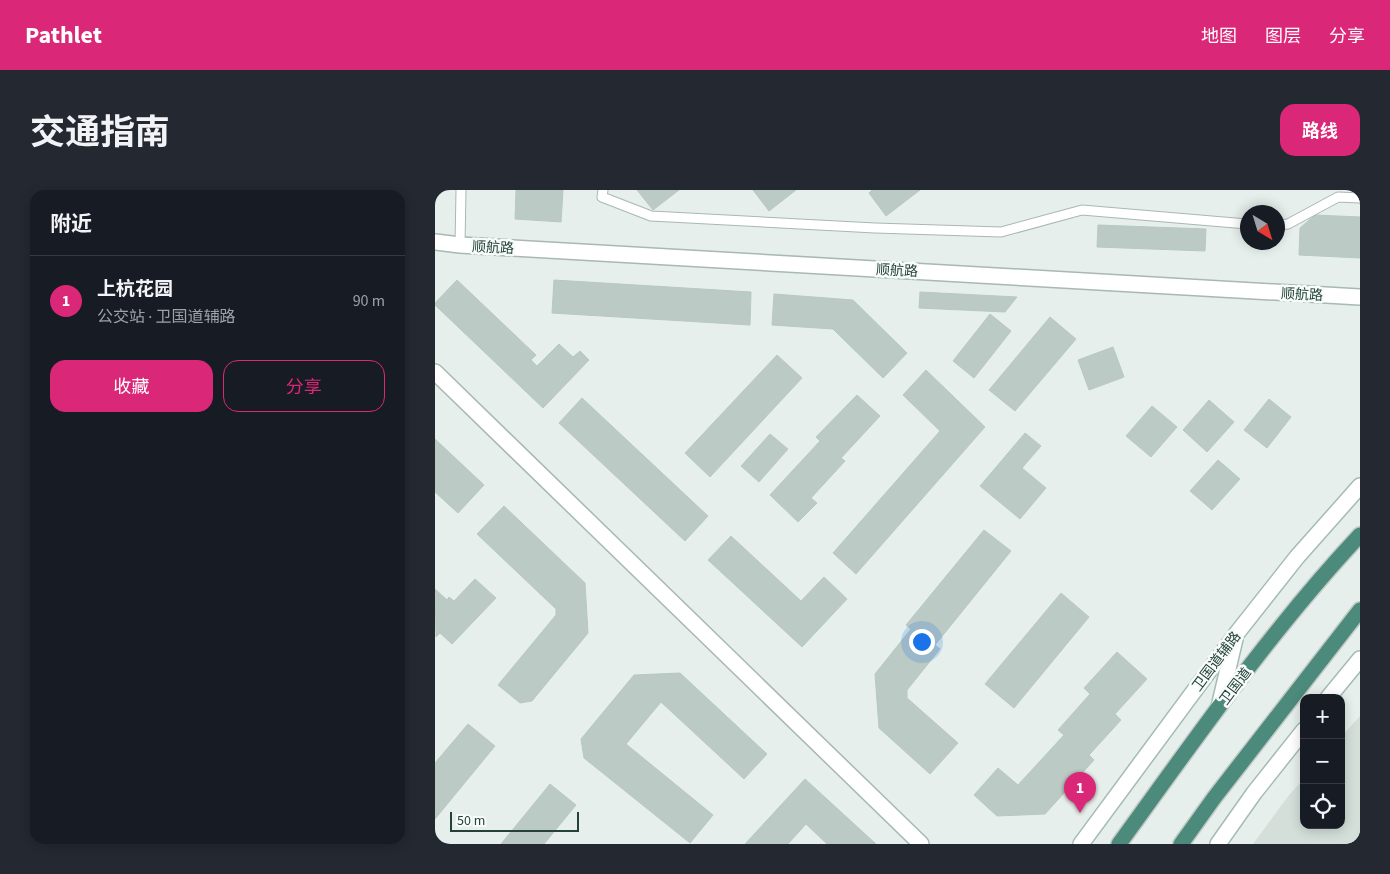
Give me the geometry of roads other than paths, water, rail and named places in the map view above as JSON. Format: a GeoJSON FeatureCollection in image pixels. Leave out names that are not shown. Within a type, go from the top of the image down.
{"type":"FeatureCollection","features":[{"type":"Feature","properties":{"kind":"highway","name":"卫国道"},"geometry":{"type":"LineString","coordinates":[[1119,844],[1246,670],[1327,570],[1360,535]]}},
{"type":"Feature","properties":{"kind":"highway"},"geometry":{"type":"LineString","coordinates":[[1181,844],[1214,798],[1360,610]]}},
{"type":"Feature","properties":{"kind":"street","name":"顺航路"},"geometry":{"type":"LineString","coordinates":[[435,242],[460,245],[1360,297]]}},
{"type":"Feature","properties":{"kind":"street"},"geometry":{"type":"LineString","coordinates":[[435,372],[921,844]]}},
{"type":"Feature","properties":{"kind":"street","name":"卫国道辅路"},"geometry":{"type":"LineString","coordinates":[[1081,844],[1237,633],[1297,557],[1360,486]]}},
{"type":"Feature","properties":{"kind":"street"},"geometry":{"type":"LineString","coordinates":[[1219,707],[1237,633]]}},
{"type":"Feature","properties":{"kind":"street"},"geometry":{"type":"LineString","coordinates":[[1332,694],[1360,659]]}},
{"type":"Feature","properties":{"kind":"street"},"geometry":{"type":"LineString","coordinates":[[1217,844],[1300,735]]}},
{"type":"Feature","properties":{"kind":"lane"},"geometry":{"type":"LineString","coordinates":[[460,245],[461,190]]}},
{"type":"Feature","properties":{"kind":"lane"},"geometry":{"type":"LineString","coordinates":[[603,190],[602,197],[651,216],[846,227],[1001,232],[1083,210],[1240,223]]}},
{"type":"Feature","properties":{"kind":"lane"},"geometry":{"type":"LineString","coordinates":[[1285,224],[1338,197],[1360,198]]}},
{"type":"Feature","properties":{"kind":"place","name":"上杭花园"},"geometry":{"type":"Point","coordinates":[1080,813]}}]}
